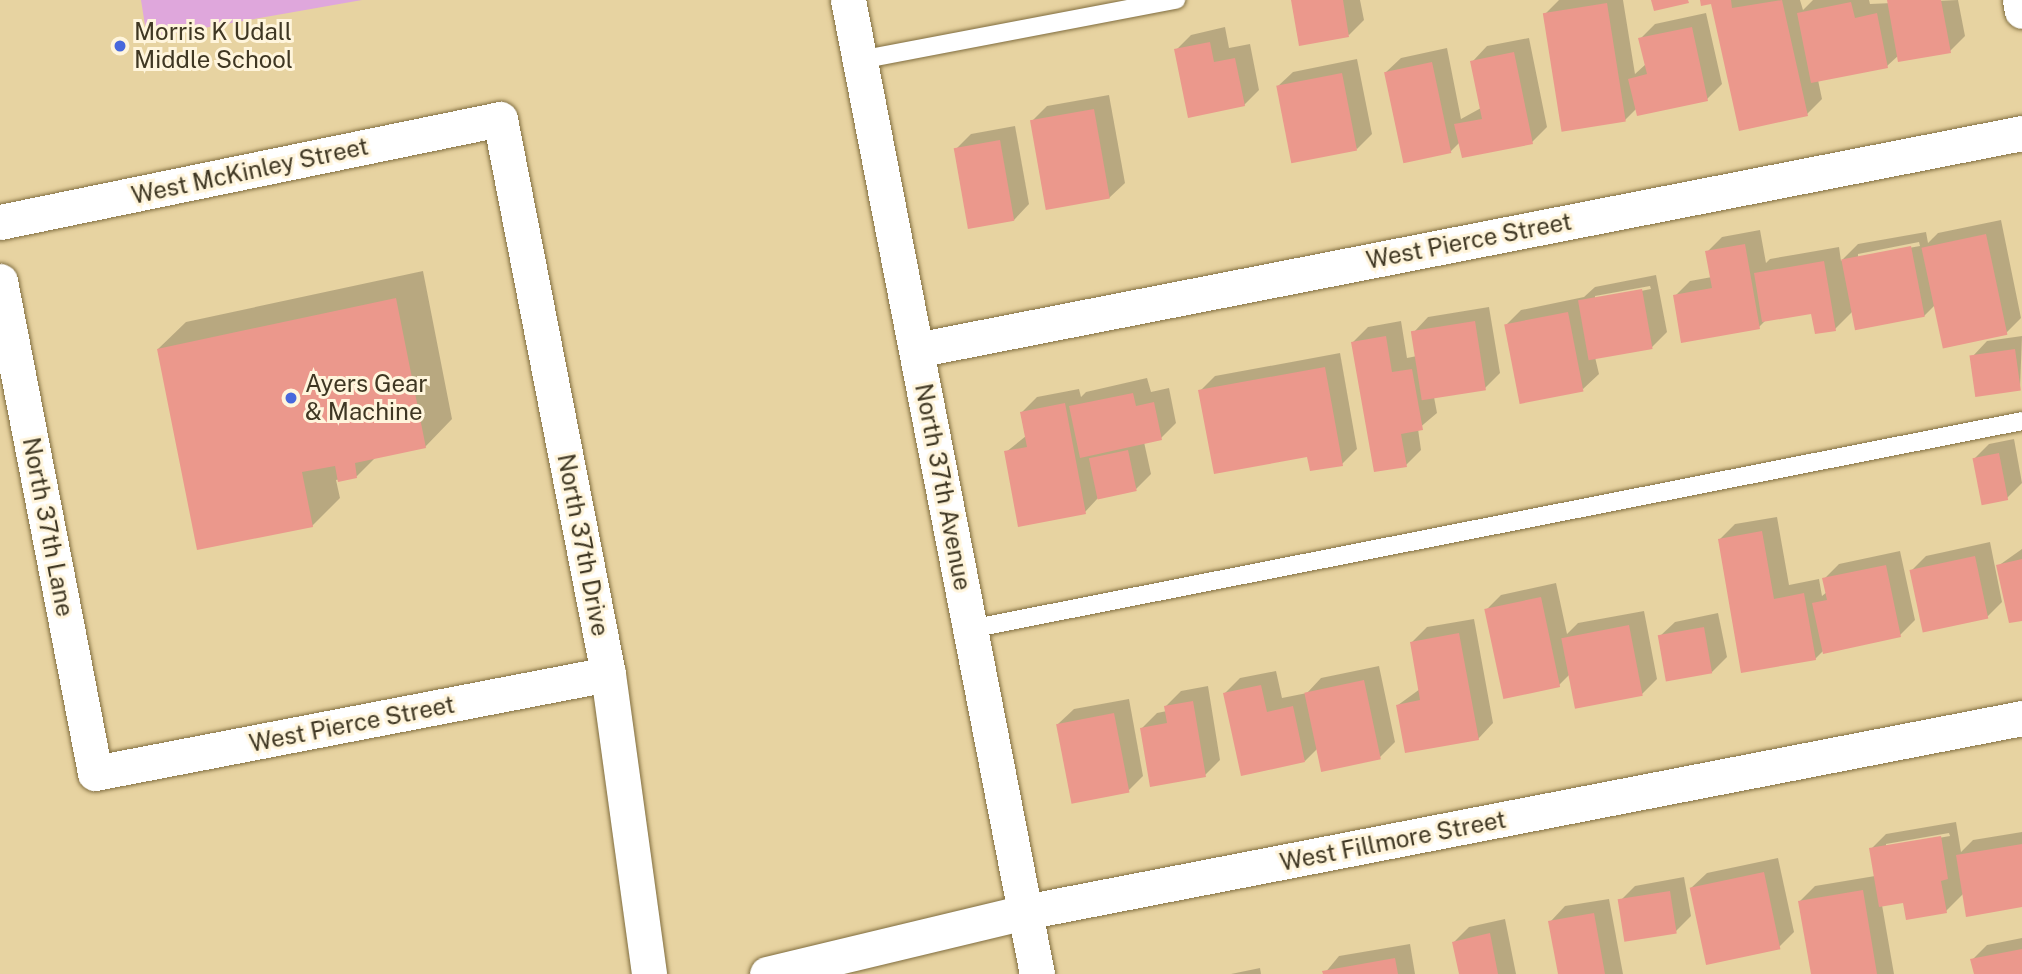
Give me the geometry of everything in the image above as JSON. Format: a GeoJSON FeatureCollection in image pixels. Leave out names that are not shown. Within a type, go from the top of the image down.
{"type":"FeatureCollection","features":[{"type":"Feature","properties":{"kind":"street","name":"North 37th Avenue"},"geometry":{"type":"LineString","coordinates":[[848,0],[1037,974]]}},
{"type":"Feature","properties":{"kind":"street"},"geometry":{"type":"LineString","coordinates":[[2020,0],[2022,11]]}},
{"type":"Feature","properties":{"kind":"street","name":"West McKinley Street"},"geometry":{"type":"LineString","coordinates":[[0,222],[500,119]]}},
{"type":"Feature","properties":{"kind":"street","name":"North 37th Drive"},"geometry":{"type":"LineString","coordinates":[[500,119],[608,674],[649,974]]}},
{"type":"Feature","properties":{"kind":"street","name":"West Pierce Street"},"geometry":{"type":"LineString","coordinates":[[916,350],[2022,132]]}},
{"type":"Feature","properties":{"kind":"street","name":"North 37th Lane"},"geometry":{"type":"LineString","coordinates":[[0,281],[95,774]]}},
{"type":"Feature","properties":{"kind":"street","name":"West Pierce Street"},"geometry":{"type":"LineString","coordinates":[[95,774],[608,674]]}},
{"type":"Feature","properties":{"kind":"street","name":"West Fillmore Street"},"geometry":{"type":"LineString","coordinates":[[767,974],[1025,912],[2022,718]]}},
{"type":"Feature","properties":{"kind":"lane"},"geometry":{"type":"LineString","coordinates":[[860,60],[1176,0]]}},
{"type":"Feature","properties":{"kind":"lane"},"geometry":{"type":"LineString","coordinates":[[970,629],[2022,421]]}},
{"type":"Feature","properties":{"kind":"shaded area"},"geometry":{"type":"Polygon","coordinates":[[[141,0],[362,0],[147,38],[141,0]]]}},
{"type":"Feature","properties":{"kind":"building"},"geometry":{"type":"Polygon","coordinates":[[[1291,0],[1343,0],[1349,37],[1299,46],[1291,0]]]}},
{"type":"Feature","properties":{"kind":"building"},"geometry":{"type":"Polygon","coordinates":[[[1651,0],[1688,0],[1689,3],[1654,11],[1651,0]]]}},
{"type":"Feature","properties":{"kind":"building"},"geometry":{"type":"Polygon","coordinates":[[[1700,0],[1731,0],[1732,8],[1782,0],[1808,116],[1739,131],[1711,4],[1701,6],[1700,0]]]}},
{"type":"Feature","properties":{"kind":"building"},"geometry":{"type":"Polygon","coordinates":[[[1887,0],[1941,0],[1951,53],[1898,62],[1887,0]]]}},
{"type":"Feature","properties":{"kind":"building"},"geometry":{"type":"Polygon","coordinates":[[[1851,2],[1855,18],[1877,13],[1888,68],[1811,83],[1797,13],[1851,2]]]}},
{"type":"Feature","properties":{"kind":"building"},"geometry":{"type":"Polygon","coordinates":[[[1607,3],[1626,122],[1562,132],[1543,13],[1607,3]]]}},
{"type":"Feature","properties":{"kind":"building"},"geometry":{"type":"Polygon","coordinates":[[[1692,27],[1708,101],[1637,116],[1628,79],[1647,74],[1638,38],[1692,27]]]}},
{"type":"Feature","properties":{"kind":"building"},"geometry":{"type":"Polygon","coordinates":[[[1210,42],[1214,62],[1235,58],[1245,106],[1188,118],[1174,49],[1210,42]]]}},
{"type":"Feature","properties":{"kind":"building"},"geometry":{"type":"Polygon","coordinates":[[[1514,52],[1533,144],[1462,158],[1454,124],[1482,119],[1470,61],[1514,52]]]}},
{"type":"Feature","properties":{"kind":"building"},"geometry":{"type":"Polygon","coordinates":[[[1432,62],[1451,153],[1403,163],[1384,72],[1432,62]]]}},
{"type":"Feature","properties":{"kind":"building"},"geometry":{"type":"Polygon","coordinates":[[[1342,73],[1357,151],[1291,163],[1276,86],[1342,73]]]}},
{"type":"Feature","properties":{"kind":"building"},"geometry":{"type":"Polygon","coordinates":[[[1094,109],[1110,199],[1046,210],[1030,120],[1094,109]]]}},
{"type":"Feature","properties":{"kind":"building"},"geometry":{"type":"Polygon","coordinates":[[[1000,140],[1014,221],[968,229],[954,148],[1000,140]]]}},
{"type":"Feature","properties":{"kind":"building"},"geometry":{"type":"Polygon","coordinates":[[[1986,234],[2007,335],[1943,348],[1921,248],[1986,234]]]}},
{"type":"Feature","properties":{"kind":"building"},"geometry":{"type":"Polygon","coordinates":[[[1745,244],[1760,329],[1681,343],[1673,295],[1712,288],[1705,251],[1745,244]]]}},
{"type":"Feature","properties":{"kind":"building"},"geometry":{"type":"Polygon","coordinates":[[[1911,246],[1925,317],[1855,330],[1841,260],[1911,246]]]}},
{"type":"Feature","properties":{"kind":"building"},"geometry":{"type":"Polygon","coordinates":[[[1824,261],[1836,331],[1815,334],[1811,314],[1762,322],[1754,273],[1824,261]]]}},
{"type":"Feature","properties":{"kind":"building"},"geometry":{"type":"Polygon","coordinates":[[[1642,289],[1653,349],[1589,360],[1578,300],[1642,289]]]}},
{"type":"Feature","properties":{"kind":"building","name":"Ayers Gear & Machine"},"geometry":{"type":"Polygon","coordinates":[[[396,298],[426,448],[355,463],[357,478],[338,482],[335,466],[302,472],[313,527],[197,550],[157,349],[396,298]]]}},
{"type":"Feature","properties":{"kind":"building"},"geometry":{"type":"Polygon","coordinates":[[[1568,312],[1583,392],[1520,404],[1504,324],[1568,312]]]}},
{"type":"Feature","properties":{"kind":"building"},"geometry":{"type":"Polygon","coordinates":[[[1475,321],[1486,390],[1422,400],[1411,331],[1475,321]]]}},
{"type":"Feature","properties":{"kind":"building"},"geometry":{"type":"Polygon","coordinates":[[[1386,336],[1392,372],[1412,369],[1423,430],[1401,434],[1407,467],[1374,472],[1351,342],[1386,336]]]}},
{"type":"Feature","properties":{"kind":"building"},"geometry":{"type":"Polygon","coordinates":[[[2015,349],[2021,391],[1975,397],[1969,355],[2015,349]]]}},
{"type":"Feature","properties":{"kind":"building"},"geometry":{"type":"Polygon","coordinates":[[[1325,367],[1343,466],[1310,471],[1307,457],[1214,474],[1198,390],[1325,367]]]}},
{"type":"Feature","properties":{"kind":"building"},"geometry":{"type":"Polygon","coordinates":[[[1133,393],[1136,406],[1154,402],[1162,440],[1080,458],[1069,406],[1133,393]]]}},
{"type":"Feature","properties":{"kind":"building"},"geometry":{"type":"Polygon","coordinates":[[[1065,403],[1086,514],[1018,527],[1004,451],[1027,447],[1020,412],[1065,403]]]}},
{"type":"Feature","properties":{"kind":"building"},"geometry":{"type":"Polygon","coordinates":[[[1128,450],[1137,491],[1098,499],[1089,458],[1128,450]]]}},
{"type":"Feature","properties":{"kind":"building"},"geometry":{"type":"Polygon","coordinates":[[[1999,453],[2008,500],[1982,505],[1972,458],[1999,453]]]}},
{"type":"Feature","properties":{"kind":"building"},"geometry":{"type":"Polygon","coordinates":[[[1762,531],[1774,599],[1804,593],[1816,660],[1741,673],[1718,539],[1762,531]]]}},
{"type":"Feature","properties":{"kind":"building"},"geometry":{"type":"Polygon","coordinates":[[[1975,556],[1988,619],[1923,633],[1909,570],[1975,556]]]}},
{"type":"Feature","properties":{"kind":"building"},"geometry":{"type":"Polygon","coordinates":[[[2022,559],[2022,621],[2009,623],[1996,565],[2022,559]]]}},
{"type":"Feature","properties":{"kind":"building"},"geometry":{"type":"Polygon","coordinates":[[[1886,565],[1901,637],[1823,654],[1812,603],[1827,600],[1822,578],[1886,565]]]}},
{"type":"Feature","properties":{"kind":"building"},"geometry":{"type":"Polygon","coordinates":[[[1541,597],[1560,687],[1503,699],[1484,609],[1541,597]]]}},
{"type":"Feature","properties":{"kind":"building"},"geometry":{"type":"Polygon","coordinates":[[[1629,625],[1643,696],[1575,709],[1561,638],[1629,625]]]}},
{"type":"Feature","properties":{"kind":"building"},"geometry":{"type":"Polygon","coordinates":[[[1704,627],[1712,673],[1666,681],[1658,635],[1704,627]]]}},
{"type":"Feature","properties":{"kind":"building"},"geometry":{"type":"Polygon","coordinates":[[[1459,633],[1479,740],[1405,753],[1396,705],[1420,700],[1410,642],[1459,633]]]}},
{"type":"Feature","properties":{"kind":"building"},"geometry":{"type":"Polygon","coordinates":[[[1364,680],[1381,759],[1321,772],[1304,693],[1364,680]]]}},
{"type":"Feature","properties":{"kind":"building"},"geometry":{"type":"Polygon","coordinates":[[[1261,685],[1267,712],[1293,706],[1305,762],[1241,776],[1223,693],[1261,685]]]}},
{"type":"Feature","properties":{"kind":"building"},"geometry":{"type":"Polygon","coordinates":[[[1193,701],[1206,777],[1150,787],[1140,728],[1167,723],[1164,706],[1193,701]]]}},
{"type":"Feature","properties":{"kind":"building"},"geometry":{"type":"Polygon","coordinates":[[[1114,713],[1129,793],[1072,804],[1056,724],[1114,713]]]}},
{"type":"Feature","properties":{"kind":"building"},"geometry":{"type":"Polygon","coordinates":[[[1941,836],[1948,879],[1941,881],[1947,913],[1906,920],[1903,903],[1879,907],[1869,848],[1941,836]]]}},
{"type":"Feature","properties":{"kind":"building"},"geometry":{"type":"Polygon","coordinates":[[[2022,844],[2022,907],[1966,917],[1956,855],[2022,844]]]}},
{"type":"Feature","properties":{"kind":"building"},"geometry":{"type":"Polygon","coordinates":[[[1764,872],[1780,949],[1706,965],[1690,888],[1764,872]]]}},
{"type":"Feature","properties":{"kind":"building"},"geometry":{"type":"Polygon","coordinates":[[[1863,890],[1877,974],[1811,974],[1798,901],[1863,890]]]}},
{"type":"Feature","properties":{"kind":"building"},"geometry":{"type":"Polygon","coordinates":[[[1670,891],[1677,933],[1624,942],[1618,899],[1670,891]]]}},
{"type":"Feature","properties":{"kind":"building"},"geometry":{"type":"Polygon","coordinates":[[[1594,913],[1605,974],[1558,974],[1548,921],[1594,913]]]}},
{"type":"Feature","properties":{"kind":"building"},"geometry":{"type":"Polygon","coordinates":[[[1490,933],[1498,974],[1459,974],[1452,942],[1490,933]]]}},
{"type":"Feature","properties":{"kind":"building"},"geometry":{"type":"Polygon","coordinates":[[[2022,949],[2022,974],[1974,974],[1970,959],[2022,949]]]}},
{"type":"Feature","properties":{"kind":"building"},"geometry":{"type":"Polygon","coordinates":[[[1395,958],[1398,974],[1323,974],[1322,971],[1395,958]]]}},
{"type":"Feature","properties":{"kind":"place","name":"Morris K Udall Middle School"},"geometry":{"type":"Point","coordinates":[120,46]}},
{"type":"Feature","properties":{"kind":"place","name":"Ayers Gear & Machine"},"geometry":{"type":"Point","coordinates":[291,398]}}]}
